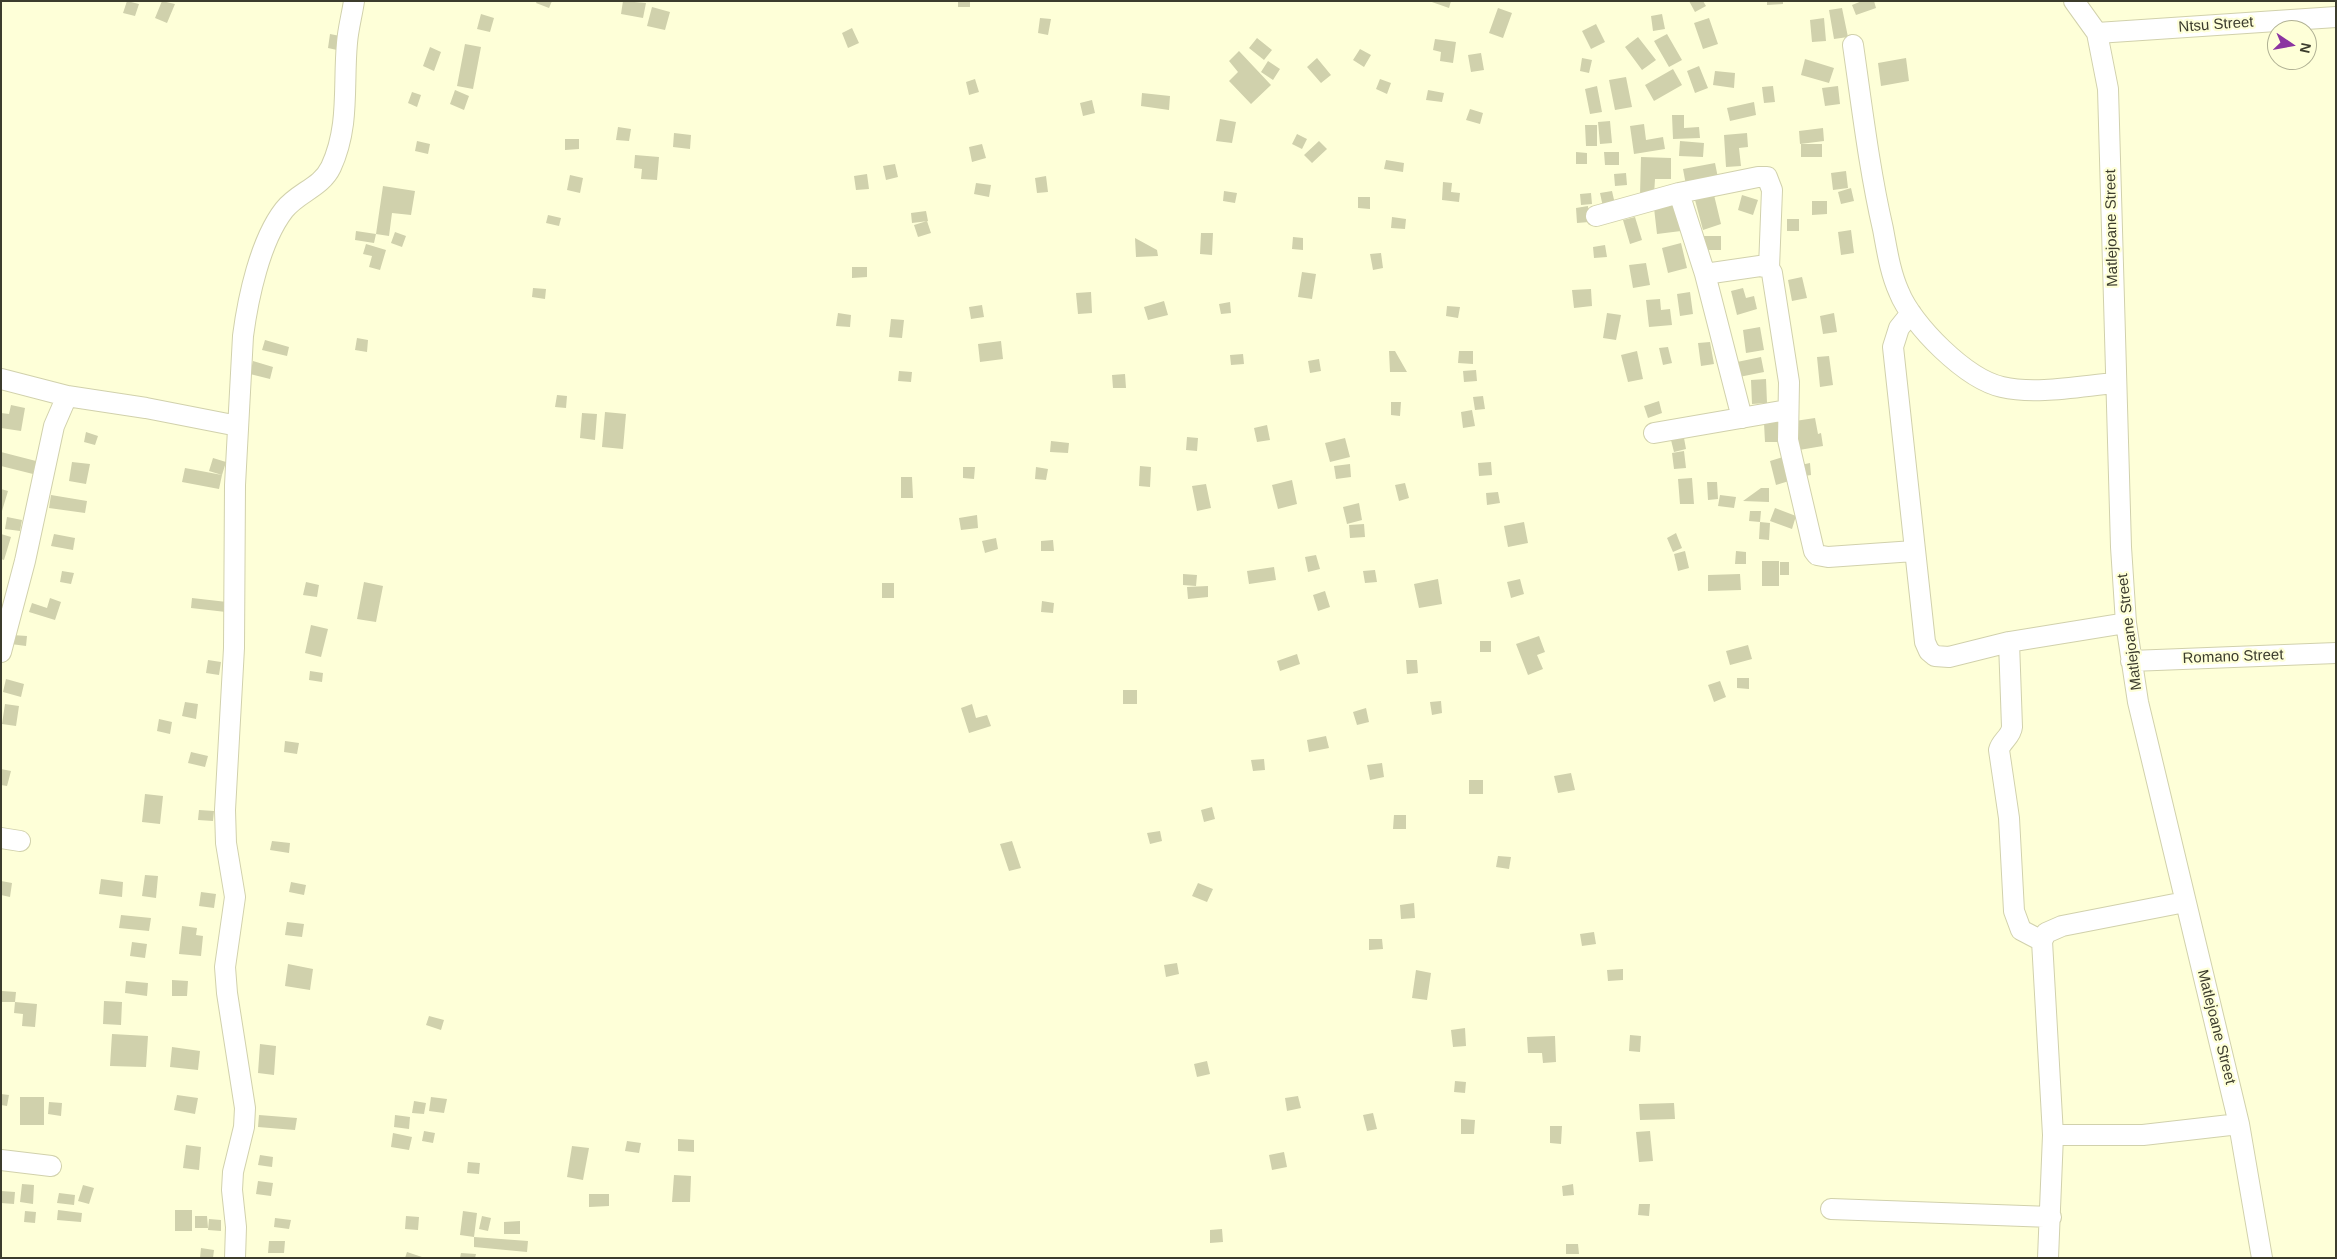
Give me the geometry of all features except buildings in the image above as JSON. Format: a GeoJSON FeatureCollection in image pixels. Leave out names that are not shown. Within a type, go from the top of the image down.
{"type":"FeatureCollection","features":[{"type":"Feature","properties":{"kind":"street"},"geometry":{"type":"LineString","coordinates":[[235,1258],[236,1227],[232,1190],[233,1172],[244,1127],[245,1108],[227,993],[227,943],[235,897],[226,843],[225,810],[234,648],[234,485],[246,313],[267,242],[284,210],[294,200],[320,184],[330,168],[339,146],[346,106],[347,43],[354,1]]}},
{"type":"Feature","properties":{"kind":"street","name":"Matlejoane Street"},"geometry":{"type":"LineString","coordinates":[[2074,1],[2097,33],[2108,89],[2116,383],[2126,623],[2131,660],[2142,720],[2239,1124],[2262,1258]]}},
{"type":"Feature","properties":{"kind":"street"},"geometry":{"type":"LineString","coordinates":[[2335,1],[2336,6]]}},
{"type":"Feature","properties":{"kind":"street","name":"Ntsu Street"},"geometry":{"type":"LineString","coordinates":[[2097,33],[2336,17]]}},
{"type":"Feature","properties":{"kind":"street"},"geometry":{"type":"LineString","coordinates":[[1853,45],[1882,226],[1899,292],[1911,314],[1963,369],[1982,381],[2002,388],[2023,389],[2116,383]]}},
{"type":"Feature","properties":{"kind":"street"},"geometry":{"type":"LineString","coordinates":[[1596,216],[1679,193],[1758,177],[1769,179],[1772,190],[1769,268],[1774,280],[1789,382],[1787,410],[1788,440],[1814,551],[1817,555],[1828,557],[1914,551]]}},
{"type":"Feature","properties":{"kind":"street"},"geometry":{"type":"LineString","coordinates":[[1679,193],[1706,274],[1742,418]]}},
{"type":"Feature","properties":{"kind":"street"},"geometry":{"type":"LineString","coordinates":[[1706,274],[1754,266],[1769,268]]}},
{"type":"Feature","properties":{"kind":"street"},"geometry":{"type":"LineString","coordinates":[[1911,314],[1899,328],[1893,347],[1914,551],[1925,642],[1929,651],[1935,656],[1949,657],[2009,642],[2126,623]]}},
{"type":"Feature","properties":{"kind":"street"},"geometry":{"type":"LineString","coordinates":[[1,378],[66,396],[146,408],[238,426]]}},
{"type":"Feature","properties":{"kind":"street"},"geometry":{"type":"LineString","coordinates":[[1,652],[9,588],[54,426],[66,396]]}},
{"type":"Feature","properties":{"kind":"street"},"geometry":{"type":"LineString","coordinates":[[1654,433],[1787,410]]}},
{"type":"Feature","properties":{"kind":"street"},"geometry":{"type":"LineString","coordinates":[[2009,642],[2012,727],[2010,734],[2001,744],[1999,754],[2010,818],[2014,911],[2021,930],[2042,941]]}},
{"type":"Feature","properties":{"kind":"street","name":"Romano Street"},"geometry":{"type":"LineString","coordinates":[[2131,660],[2336,653]]}},
{"type":"Feature","properties":{"kind":"street"},"geometry":{"type":"LineString","coordinates":[[2048,1258],[2053,1135],[2042,941],[2046,933],[2062,926],[2185,902]]}},
{"type":"Feature","properties":{"kind":"street"},"geometry":{"type":"LineString","coordinates":[[2053,1135],[2143,1135],[2239,1124]]}},
{"type":"Feature","properties":{"kind":"street"},"geometry":{"type":"LineString","coordinates":[[1,1160],[51,1166]]}},
{"type":"Feature","properties":{"kind":"street"},"geometry":{"type":"LineString","coordinates":[[1830,1209],[2051,1218]]}}]}
